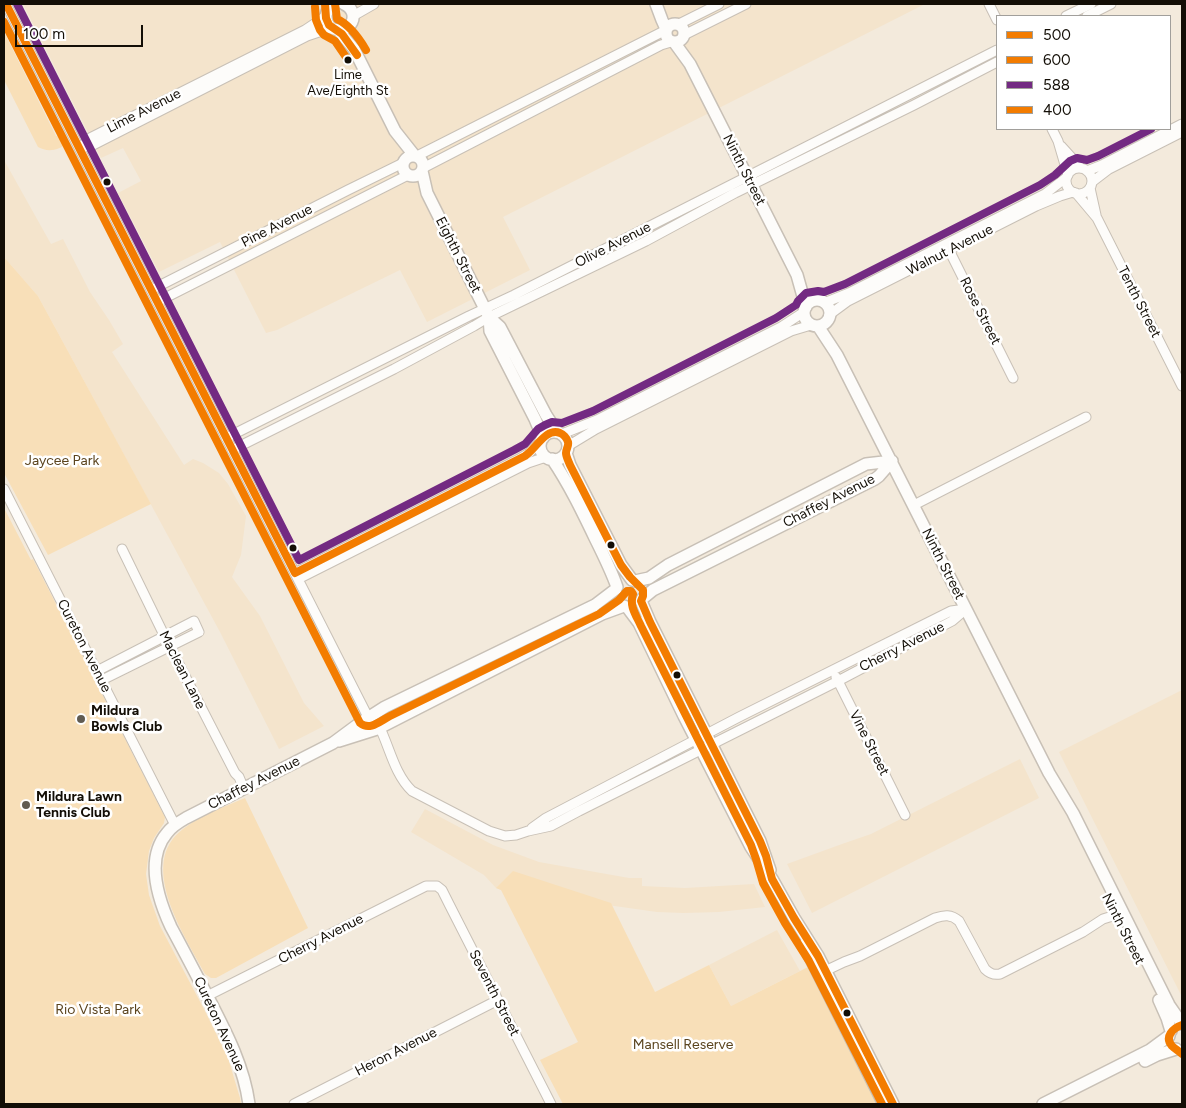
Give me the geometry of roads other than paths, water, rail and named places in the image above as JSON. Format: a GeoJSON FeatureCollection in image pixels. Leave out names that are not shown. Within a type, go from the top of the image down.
{"type":"FeatureCollection","features":[{"type":"Feature","properties":{"kind":"street"},"geometry":{"type":"LineString","coordinates":[[6,4],[368,718],[377,729]]}},
{"type":"Feature","properties":{"kind":"street"},"geometry":{"type":"LineString","coordinates":[[350,11],[374,4]]}},
{"type":"Feature","properties":{"kind":"street","name":"Ninth Street"},"geometry":{"type":"LineString","coordinates":[[656,4],[662,20],[675,33]]}},
{"type":"Feature","properties":{"kind":"street","name":"Ninth Street"},"geometry":{"type":"LineString","coordinates":[[661,4],[797,275],[805,310]]}},
{"type":"Feature","properties":{"kind":"street","name":"Pine Avenue"},"geometry":{"type":"LineString","coordinates":[[157,302],[600,77],[675,33],[719,4]]}},
{"type":"Feature","properties":{"kind":"street","name":"Pine Avenue"},"geometry":{"type":"LineString","coordinates":[[151,290],[594,67],[746,4]]}},
{"type":"Feature","properties":{"kind":"street"},"geometry":{"type":"LineString","coordinates":[[989,4],[996,18]]}},
{"type":"Feature","properties":{"kind":"street"},"geometry":{"type":"LineString","coordinates":[[1068,15],[1091,4]]}},
{"type":"Feature","properties":{"kind":"street"},"geometry":{"type":"LineString","coordinates":[[1088,15],[1111,4]]}},
{"type":"Feature","properties":{"kind":"street"},"geometry":{"type":"LineString","coordinates":[[329,9],[326,21],[354,49],[410,158],[423,162],[416,172],[403,168],[410,158]]}},
{"type":"Feature","properties":{"kind":"street","name":"Lime Avenue"},"geometry":{"type":"LineString","coordinates":[[80,149],[90,138],[305,30],[329,9]]}},
{"type":"Feature","properties":{"kind":"street"},"geometry":{"type":"LineString","coordinates":[[334,29],[345,29],[350,11]]}},
{"type":"Feature","properties":{"kind":"street"},"geometry":{"type":"LineString","coordinates":[[350,11],[354,49]]}},
{"type":"Feature","properties":{"kind":"street","name":"Lime Avenue"},"geometry":{"type":"LineString","coordinates":[[80,149],[100,141],[307,36],[334,29]]}},
{"type":"Feature","properties":{"kind":"street","name":"Olive Avenue"},"geometry":{"type":"LineString","coordinates":[[226,438],[487,313],[646,242],[749,181],[996,51]]}},
{"type":"Feature","properties":{"kind":"street","name":"Olive Avenue"},"geometry":{"type":"LineString","coordinates":[[749,181],[914,105],[996,63]]}},
{"type":"Feature","properties":{"kind":"street"},"geometry":{"type":"LineString","coordinates":[[594,67],[600,77]]}},
{"type":"Feature","properties":{"kind":"street"},"geometry":{"type":"LineString","coordinates":[[1052,130],[1058,142],[1067,176],[1066,184],[1075,193],[1084,193],[1109,169],[1182,132]]}},
{"type":"Feature","properties":{"kind":"street"},"geometry":{"type":"LineString","coordinates":[[1067,176],[1074,170],[1084,170],[1102,165],[1170,130]]}},
{"type":"Feature","properties":{"kind":"street"},"geometry":{"type":"LineString","coordinates":[[1058,142],[1091,176],[1091,185]]}},
{"type":"Feature","properties":{"kind":"street"},"geometry":{"type":"LineString","coordinates":[[390,170],[396,182]]}},
{"type":"Feature","properties":{"kind":"street","name":"Eighth Street"},"geometry":{"type":"LineString","coordinates":[[416,172],[487,313],[500,327],[546,415],[560,433]]}},
{"type":"Feature","properties":{"kind":"street","name":"Walnut Avenue"},"geometry":{"type":"LineString","coordinates":[[567,450],[596,429],[791,331],[821,322],[848,301],[1052,190],[1067,176]]}},
{"type":"Feature","properties":{"kind":"street","name":"Tenth Street"},"geometry":{"type":"LineString","coordinates":[[1091,185],[1097,218]]}},
{"type":"Feature","properties":{"kind":"street","name":"Tenth Street"},"geometry":{"type":"LineString","coordinates":[[1075,193],[1097,218],[1179,374],[1182,386]]}},
{"type":"Feature","properties":{"kind":"street","name":"Walnut Avenue"},"geometry":{"type":"LineString","coordinates":[[821,302],[850,293],[1047,200],[1075,193]]}},
{"type":"Feature","properties":{"kind":"street","name":"Rose Street"},"geometry":{"type":"LineString","coordinates":[[947,247],[1013,378]]}},
{"type":"Feature","properties":{"kind":"street","name":"Ninth Street"},"geometry":{"type":"LineString","coordinates":[[797,275],[821,302]]}},
{"type":"Feature","properties":{"kind":"street"},"geometry":{"type":"LineString","coordinates":[[168,282],[174,293]]}},
{"type":"Feature","properties":{"kind":"street"},"geometry":{"type":"LineString","coordinates":[[296,576],[519,459],[529,453],[549,433],[560,433],[597,420],[781,328],[805,310],[811,302],[821,302],[828,308],[821,322],[806,320],[805,310]]}},
{"type":"Feature","properties":{"kind":"street","name":"Olive Avenue"},"geometry":{"type":"LineString","coordinates":[[232,450],[394,369],[474,326],[487,313]]}},
{"type":"Feature","properties":{"kind":"street","name":"Eighth Street"},"geometry":{"type":"LineString","coordinates":[[487,313],[490,331],[536,419],[542,440]]}},
{"type":"Feature","properties":{"kind":"street","name":"Ninth Street"},"geometry":{"type":"LineString","coordinates":[[821,322],[1048,774],[1072,813],[1167,1018],[1170,1044],[1180,1051]]}},
{"type":"Feature","properties":{"kind":"street"},"geometry":{"type":"LineString","coordinates":[[914,505],[1086,417]]}},
{"type":"Feature","properties":{"kind":"street"},"geometry":{"type":"LineString","coordinates":[[560,433],[568,442],[567,450],[570,465],[621,565],[642,590],[641,600],[650,622],[752,847],[810,943],[893,1104]]}},
{"type":"Feature","properties":{"kind":"street"},"geometry":{"type":"LineString","coordinates":[[542,440],[541,450],[566,480],[613,575],[616,598],[638,623],[704,742]]}},
{"type":"Feature","properties":{"kind":"street"},"geometry":{"type":"LineString","coordinates":[[296,576],[528,463],[549,458],[560,458],[567,450]]}},
{"type":"Feature","properties":{"kind":"street","name":"Chaffey Avenue"},"geometry":{"type":"LineString","coordinates":[[633,581],[653,576],[668,565],[866,464],[892,461]]}},
{"type":"Feature","properties":{"kind":"street","name":"Chaffey Avenue"},"geometry":{"type":"LineString","coordinates":[[641,600],[653,590],[875,479],[892,461]]}},
{"type":"Feature","properties":{"kind":"street","name":"Cureton Avenue"},"geometry":{"type":"LineString","coordinates":[[4,489],[175,825],[167,832],[158,848],[155,866],[160,896],[166,917],[232,1046],[247,1089],[249,1104]]}},
{"type":"Feature","properties":{"kind":"street"},"geometry":{"type":"LineString","coordinates":[[803,497],[810,511]]}},
{"type":"Feature","properties":{"kind":"street"},"geometry":{"type":"LineString","coordinates":[[713,542],[720,556]]}},
{"type":"Feature","properties":{"kind":"street","name":"Maclean Lane"},"geometry":{"type":"LineString","coordinates":[[122,549],[165,637],[244,789]]}},
{"type":"Feature","properties":{"kind":"street"},"geometry":{"type":"LineString","coordinates":[[616,588],[624,581],[633,581]]}},
{"type":"Feature","properties":{"kind":"street","name":"Chaffey Avenue"},"geometry":{"type":"LineString","coordinates":[[175,825],[333,743],[385,708],[595,605],[616,588]]}},
{"type":"Feature","properties":{"kind":"street"},"geometry":{"type":"LineString","coordinates":[[625,607],[635,606],[641,600]]}},
{"type":"Feature","properties":{"kind":"street","name":"Chaffey Avenue"},"geometry":{"type":"LineString","coordinates":[[333,743],[377,729],[602,614],[625,607]]}},
{"type":"Feature","properties":{"kind":"street","name":"Cherry Avenue"},"geometry":{"type":"LineString","coordinates":[[377,729],[407,786],[419,795],[489,831],[509,836],[551,826],[832,670],[951,611],[966,609]]}},
{"type":"Feature","properties":{"kind":"street","name":"Cherry Avenue"},"geometry":{"type":"LineString","coordinates":[[704,742],[838,681],[952,621],[966,609]]}},
{"type":"Feature","properties":{"kind":"street"},"geometry":{"type":"LineString","coordinates":[[97,671],[194,621],[199,632],[102,680]]}},
{"type":"Feature","properties":{"kind":"street"},"geometry":{"type":"LineString","coordinates":[[540,632],[546,643]]}},
{"type":"Feature","properties":{"kind":"street","name":"Vine Street"},"geometry":{"type":"LineString","coordinates":[[832,670],[906,815]]}},
{"type":"Feature","properties":{"kind":"street"},"geometry":{"type":"LineString","coordinates":[[452,675],[458,687]]}},
{"type":"Feature","properties":{"kind":"street","name":"Cherry Avenue"},"geometry":{"type":"LineString","coordinates":[[207,996],[426,886],[435,885]]}},
{"type":"Feature","properties":{"kind":"street","name":"Seventh Street"},"geometry":{"type":"LineString","coordinates":[[435,885],[440,888],[449,904],[551,1104]]}},
{"type":"Feature","properties":{"kind":"street"},"geometry":{"type":"LineString","coordinates":[[826,974],[844,962],[860,956],[935,918],[948,915],[959,921],[985,969],[995,975],[1007,971],[1082,932],[1096,928],[1118,915]]}},
{"type":"Feature","properties":{"kind":"street","name":"Ninth Street"},"geometry":{"type":"LineString","coordinates":[[1118,915],[1182,1025]]}},
{"type":"Feature","properties":{"kind":"street"},"geometry":{"type":"LineString","coordinates":[[794,918],[811,961],[884,1104]]}},
{"type":"Feature","properties":{"kind":"street","name":"Heron Avenue"},"geometry":{"type":"LineString","coordinates":[[294,1104],[498,1000]]}},
{"type":"Feature","properties":{"kind":"street"},"geometry":{"type":"LineString","coordinates":[[1043,1104],[1150,1050],[1176,1026],[1182,1025]]}},
{"type":"Feature","properties":{"kind":"street"},"geometry":{"type":"LineString","coordinates":[[1059,1104],[1157,1054],[1180,1051]]}},
{"type":"Feature","properties":{"kind":"place","name":"Lime Ave/Eighth St"},"geometry":{"type":"Point","coordinates":[348,60]}},
{"type":"Feature","properties":{"kind":"place","name":"Mildura Bowls Club"},"geometry":{"type":"Point","coordinates":[81,719]}},
{"type":"Feature","properties":{"kind":"place","name":"Mildura Lawn Tennis Club"},"geometry":{"type":"Point","coordinates":[26,805]}},
{"type":"Feature","properties":{"kind":"park label","name":"Jaycee Park"},"geometry":{"type":"Point","coordinates":[62,461]}},
{"type":"Feature","properties":{"kind":"park label","name":"Rio Vista Park"},"geometry":{"type":"Point","coordinates":[98,1010]}},
{"type":"Feature","properties":{"kind":"park label","name":"Mansell Reserve"},"geometry":{"type":"Point","coordinates":[683,1045]}}]}
